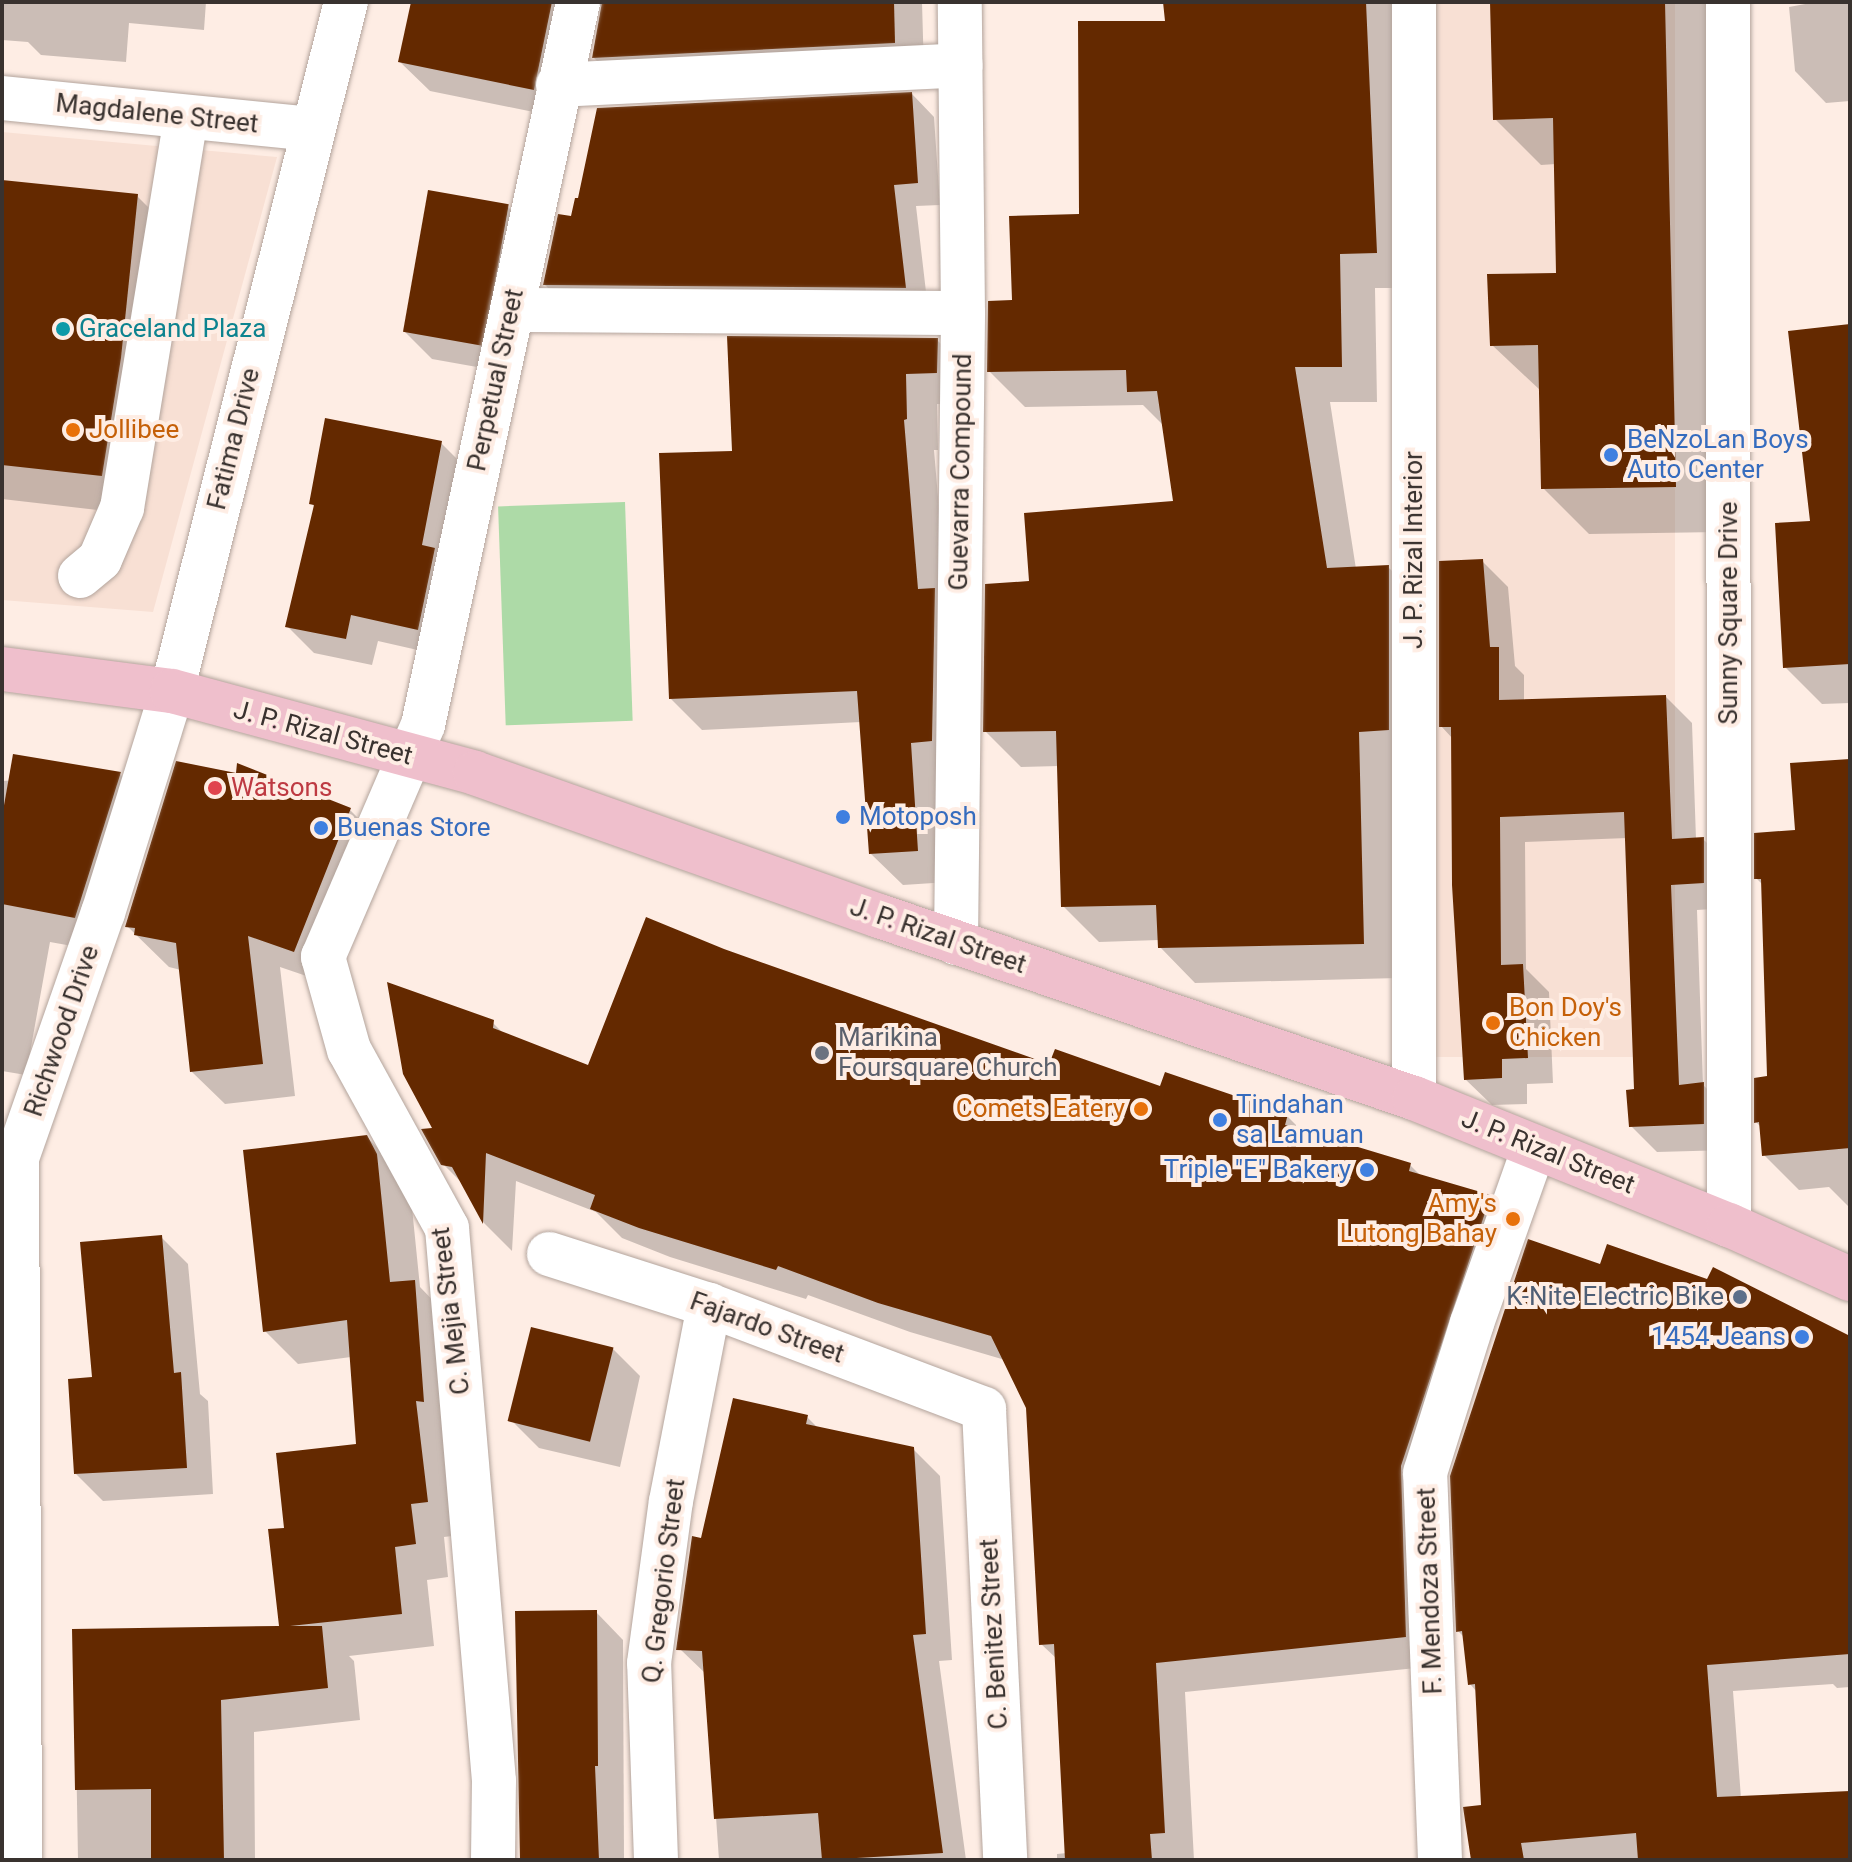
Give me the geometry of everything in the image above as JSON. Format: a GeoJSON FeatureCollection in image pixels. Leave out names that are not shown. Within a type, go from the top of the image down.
{"type":"FeatureCollection","features":[{"type":"Feature","properties":{"kind":"main road","name":"J. P. Rizal Street"},"geometry":{"type":"LineString","coordinates":[[2,669],[172,691],[475,773],[956,943],[1414,1098],[1729,1225],[1850,1279]]}},
{"type":"Feature","properties":{"kind":"street","name":"Fatima Drive"},"geometry":{"type":"LineString","coordinates":[[172,691],[311,129],[346,2]]}},
{"type":"Feature","properties":{"kind":"street","name":"Perpetual Street"},"geometry":{"type":"LineString","coordinates":[[408,757],[423,725],[578,2]]}},
{"type":"Feature","properties":{"kind":"street","name":"Guevarra Compound"},"geometry":{"type":"LineString","coordinates":[[956,943],[963,313],[960,2]]}},
{"type":"Feature","properties":{"kind":"street","name":"J. P. Rizal Interior"},"geometry":{"type":"LineString","coordinates":[[1414,2],[1414,1098]]}},
{"type":"Feature","properties":{"kind":"street","name":"Sunny Square Drive"},"geometry":{"type":"LineString","coordinates":[[1728,2],[1729,1225]]}},
{"type":"Feature","properties":{"kind":"street"},"geometry":{"type":"LineString","coordinates":[[558,85],[961,65]]}},
{"type":"Feature","properties":{"kind":"street","name":"Magdalene Street"},"geometry":{"type":"LineString","coordinates":[[2,98],[311,129]]}},
{"type":"Feature","properties":{"kind":"street"},"geometry":{"type":"LineString","coordinates":[[80,576],[100,559],[122,508],[186,118]]}},
{"type":"Feature","properties":{"kind":"street"},"geometry":{"type":"LineString","coordinates":[[512,310],[963,313]]}},
{"type":"Feature","properties":{"kind":"street","name":"Richwood Drive"},"geometry":{"type":"LineString","coordinates":[[14,1846],[10,1644],[9,1156],[103,913],[172,691]]}},
{"type":"Feature","properties":{"kind":"street","name":"C. Mejia Street"},"geometry":{"type":"LineString","coordinates":[[408,757],[323,957],[349,1050],[447,1228],[494,1781],[493,1860]]}},
{"type":"Feature","properties":{"kind":"street","name":"F. Mendoza Street"},"geometry":{"type":"LineString","coordinates":[[1440,1860],[1425,1473],[1472,1323],[1534,1148]]}},
{"type":"Feature","properties":{"kind":"street","name":"Fajardo Street"},"geometry":{"type":"LineString","coordinates":[[549,1254],[709,1305],[984,1409]]}},
{"type":"Feature","properties":{"kind":"street","name":"Q. Gregorio Street"},"geometry":{"type":"LineString","coordinates":[[656,1860],[649,1663],[671,1501],[709,1305]]}},
{"type":"Feature","properties":{"kind":"street","name":"C. Benitez Street"},"geometry":{"type":"LineString","coordinates":[[984,1409],[1005,1860]]}},
{"type":"Feature","properties":{"kind":"shaded area"},"geometry":{"type":"Polygon","coordinates":[[[1426,2],[1675,2],[1675,1057],[1426,1057],[1426,2]]]}},
{"type":"Feature","properties":{"kind":"shaded area","name":"Graceland Plaza"},"geometry":{"type":"Polygon","coordinates":[[[2,132],[277,157],[153,612],[2,600],[2,132]]]}},
{"type":"Feature","properties":{"kind":"green space"},"geometry":{"type":"Polygon","coordinates":[[[625,502],[633,721],[506,725],[498,506],[625,502]]]}},
{"type":"Feature","properties":{"kind":"building"},"geometry":{"type":"Polygon","coordinates":[[[411,2],[552,2],[534,90],[398,62],[411,2]]]}},
{"type":"Feature","properties":{"kind":"building"},"geometry":{"type":"Polygon","coordinates":[[[602,2],[894,2],[895,43],[592,58],[602,2]]]}},
{"type":"Feature","properties":{"kind":"building"},"geometry":{"type":"Polygon","coordinates":[[[1163,2],[1366,2],[1377,253],[1340,254],[1342,367],[1295,367],[1327,568],[1389,565],[1389,730],[1359,732],[1364,944],[1158,948],[1156,905],[1061,907],[1056,731],[983,732],[985,584],[1029,581],[1024,513],[1173,501],[1157,391],[1127,392],[1126,370],[987,372],[988,301],[1012,300],[1009,216],[1079,214],[1078,21],[1165,21],[1163,2]]]}},
{"type":"Feature","properties":{"kind":"building"},"geometry":{"type":"Polygon","coordinates":[[[1490,2],[1665,2],[1676,487],[1541,489],[1538,345],[1490,346],[1487,274],[1556,273],[1553,118],[1493,120],[1490,2]]]}},
{"type":"Feature","properties":{"kind":"building"},"geometry":{"type":"Polygon","coordinates":[[[912,92],[918,183],[894,185],[906,288],[543,285],[558,214],[571,216],[575,198],[578,198],[597,108],[912,92]]]}},
{"type":"Feature","properties":{"kind":"building","name":"Graceland Plaza"},"geometry":{"type":"Polygon","coordinates":[[[2,180],[138,194],[121,358],[102,476],[2,465],[2,180]]]}},
{"type":"Feature","properties":{"kind":"building"},"geometry":{"type":"Polygon","coordinates":[[[428,190],[509,204],[484,346],[403,332],[428,190]]]}},
{"type":"Feature","properties":{"kind":"building"},"geometry":{"type":"Polygon","coordinates":[[[1850,324],[1850,664],[1783,668],[1775,523],[1810,521],[1788,331],[1850,324]]]}},
{"type":"Feature","properties":{"kind":"building"},"geometry":{"type":"Polygon","coordinates":[[[727,336],[938,338],[937,373],[906,374],[907,419],[904,420],[918,589],[935,588],[932,741],[911,743],[918,851],[869,854],[857,691],[669,699],[659,453],[732,451],[727,336]]]}},
{"type":"Feature","properties":{"kind":"building"},"geometry":{"type":"Polygon","coordinates":[[[325,418],[442,441],[422,545],[435,548],[418,630],[351,615],[346,639],[285,627],[314,505],[309,504],[325,418]]]}},
{"type":"Feature","properties":{"kind":"building"},"geometry":{"type":"Polygon","coordinates":[[[1483,559],[1490,647],[1499,647],[1499,700],[1666,695],[1672,839],[1704,837],[1704,883],[1671,885],[1679,1085],[1704,1082],[1704,1124],[1629,1127],[1626,1090],[1634,1089],[1624,812],[1500,817],[1501,965],[1523,964],[1528,1058],[1502,1059],[1502,1078],[1464,1080],[1452,885],[1451,727],[1439,727],[1439,561],[1483,559]]]}},
{"type":"Feature","properties":{"kind":"building"},"geometry":{"type":"Polygon","coordinates":[[[13,754],[121,772],[75,918],[2,904],[2,817],[13,754]]]}},
{"type":"Feature","properties":{"kind":"building"},"geometry":{"type":"Polygon","coordinates":[[[1850,759],[1850,1148],[1762,1156],[1759,1122],[1754,1123],[1754,1078],[1767,1076],[1761,879],[1754,879],[1754,833],[1795,830],[1790,763],[1850,759]]]}},
{"type":"Feature","properties":{"kind":"building"},"geometry":{"type":"Polygon","coordinates":[[[176,761],[236,773],[237,763],[351,808],[294,952],[248,936],[263,1064],[190,1072],[176,943],[134,935],[135,928],[125,927],[176,761]]]}},
{"type":"Feature","properties":{"kind":"building"},"geometry":{"type":"Polygon","coordinates":[[[646,917],[724,949],[1049,1064],[1055,1049],[1160,1086],[1165,1072],[1288,1114],[1285,1125],[1411,1163],[1409,1171],[1491,1195],[1401,1466],[1406,1637],[1156,1663],[1165,1833],[1150,1834],[1152,1860],[1065,1860],[1054,1644],[1039,1645],[1026,1408],[991,1336],[878,1303],[778,1266],[776,1270],[639,1228],[590,1209],[595,1195],[486,1153],[483,1224],[452,1167],[441,1165],[421,1129],[432,1128],[403,1074],[387,982],[494,1020],[493,1028],[588,1065],[646,917]]]}},
{"type":"Feature","properties":{"kind":"building"},"geometry":{"type":"Polygon","coordinates":[[[367,1135],[377,1154],[390,1282],[415,1280],[424,1402],[416,1401],[428,1502],[411,1504],[416,1544],[395,1547],[402,1614],[290,1626],[322,1626],[328,1688],[221,1700],[224,1860],[151,1860],[151,1789],[75,1790],[72,1629],[279,1626],[268,1529],[284,1528],[276,1453],[356,1444],[347,1320],[263,1332],[243,1150],[367,1135]]]}},
{"type":"Feature","properties":{"kind":"building"},"geometry":{"type":"Polygon","coordinates":[[[162,1235],[174,1373],[181,1372],[187,1468],[74,1474],[68,1379],[92,1377],[80,1242],[162,1235]]]}},
{"type":"Feature","properties":{"kind":"building"},"geometry":{"type":"Polygon","coordinates":[[[1528,1239],[1600,1264],[1607,1244],[1707,1279],[1713,1267],[1850,1336],[1850,1654],[1707,1665],[1717,1797],[1850,1791],[1850,1860],[1638,1860],[1636,1833],[1521,1843],[1524,1860],[1471,1860],[1463,1807],[1481,1805],[1475,1684],[1468,1685],[1462,1631],[1456,1632],[1450,1476],[1528,1239]]]}},
{"type":"Feature","properties":{"kind":"building"},"geometry":{"type":"Polygon","coordinates":[[[531,1327],[613,1348],[590,1442],[508,1421],[531,1327]]]}},
{"type":"Feature","properties":{"kind":"building"},"geometry":{"type":"Polygon","coordinates":[[[733,1398],[808,1415],[806,1424],[914,1447],[926,1634],[913,1635],[943,1853],[822,1860],[818,1813],[714,1819],[702,1651],[676,1650],[692,1536],[701,1538],[733,1398]]]}},
{"type":"Feature","properties":{"kind":"building"},"geometry":{"type":"Polygon","coordinates":[[[597,1610],[598,1766],[595,1766],[599,1860],[520,1860],[515,1611],[597,1610]]]}},
{"type":"Feature","properties":{"kind":"place","name":"Graceland Plaza"},"geometry":{"type":"Point","coordinates":[63,329]}},
{"type":"Feature","properties":{"kind":"place","name":"Jollibee"},"geometry":{"type":"Point","coordinates":[73,430]}},
{"type":"Feature","properties":{"kind":"place","name":"BeNzoLan Boys Auto Center"},"geometry":{"type":"Point","coordinates":[1611,455]}},
{"type":"Feature","properties":{"kind":"place","name":"Watsons"},"geometry":{"type":"Point","coordinates":[215,788]}},
{"type":"Feature","properties":{"kind":"place","name":"Motoposh"},"geometry":{"type":"Point","coordinates":[843,817]}},
{"type":"Feature","properties":{"kind":"place","name":"Buenas Store"},"geometry":{"type":"Point","coordinates":[321,828]}},
{"type":"Feature","properties":{"kind":"place","name":"Bon Doy's Chicken"},"geometry":{"type":"Point","coordinates":[1493,1023]}},
{"type":"Feature","properties":{"kind":"place","name":"Marikina Foursquare Church"},"geometry":{"type":"Point","coordinates":[822,1053]}},
{"type":"Feature","properties":{"kind":"place","name":"Comets Eatery"},"geometry":{"type":"Point","coordinates":[1141,1109]}},
{"type":"Feature","properties":{"kind":"place","name":"Tindahan sa Lamuan"},"geometry":{"type":"Point","coordinates":[1220,1120]}},
{"type":"Feature","properties":{"kind":"place","name":"Triple \"E\" Bakery"},"geometry":{"type":"Point","coordinates":[1367,1170]}},
{"type":"Feature","properties":{"kind":"place","name":"Amy's Lutong Bahay"},"geometry":{"type":"Point","coordinates":[1513,1219]}},
{"type":"Feature","properties":{"kind":"place","name":"K-Nite Electric Bike"},"geometry":{"type":"Point","coordinates":[1740,1297]}},
{"type":"Feature","properties":{"kind":"place","name":"1454 Jeans"},"geometry":{"type":"Point","coordinates":[1802,1337]}}]}
